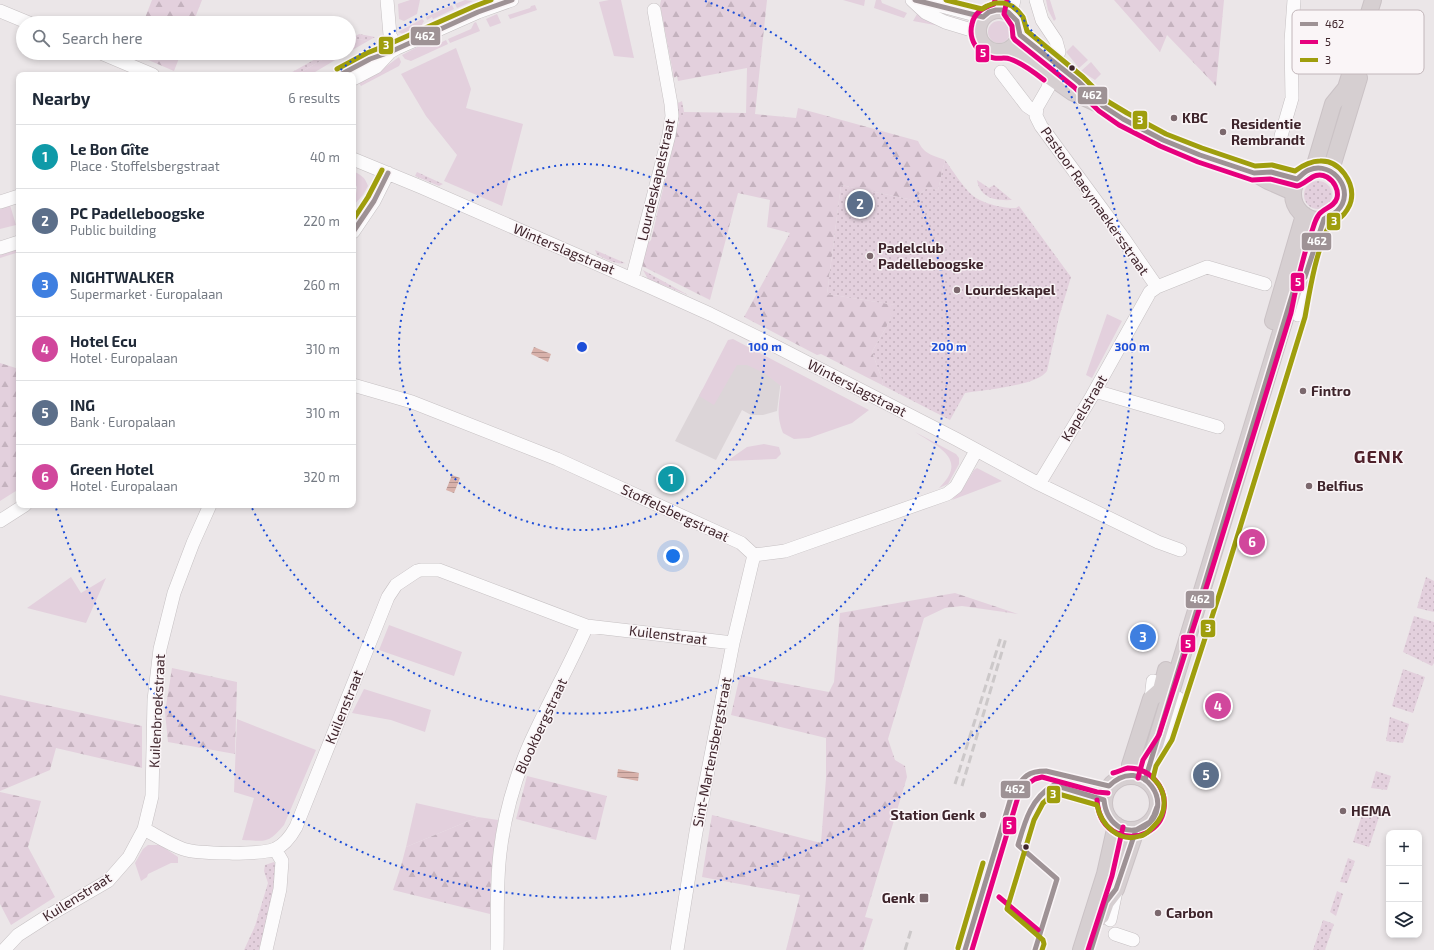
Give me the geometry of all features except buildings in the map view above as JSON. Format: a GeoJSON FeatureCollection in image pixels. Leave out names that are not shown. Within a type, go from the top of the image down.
{"type":"FeatureCollection","features":[{"type":"Feature","properties":{"kind":"main road"},"geometry":{"type":"LineString","coordinates":[[1370,10],[1373,0]]}},
{"type":"Feature","properties":{"kind":"main road"},"geometry":{"type":"LineString","coordinates":[[1379,10],[1382,0]]}},
{"type":"Feature","properties":{"kind":"main road"},"geometry":{"type":"LineString","coordinates":[[1020,35],[1013,47],[1008,50],[1000,52],[992,51],[980,40],[980,25],[989,12],[1006,6],[1017,19],[1020,35],[1072,92],[1103,106],[1123,119],[1163,140],[1200,155],[1254,173],[1271,172],[1295,185]]}},
{"type":"Feature","properties":{"kind":"main road"},"geometry":{"type":"LineString","coordinates":[[1008,50],[1023,59],[1052,70]]}},
{"type":"Feature","properties":{"kind":"main road"},"geometry":{"type":"LineString","coordinates":[[1314,168],[1333,104],[1346,88],[1350,74]]}},
{"type":"Feature","properties":{"kind":"main road"},"geometry":{"type":"LineString","coordinates":[[1331,170],[1360,74]]}},
{"type":"Feature","properties":{"kind":"main road"},"geometry":{"type":"LineString","coordinates":[[1314,168],[1331,170],[1343,183],[1345,192],[1345,199],[1338,211],[1333,216],[1324,220],[1311,218],[1304,215],[1295,205],[1295,185],[1302,174],[1314,168]]}},
{"type":"Feature","properties":{"kind":"main road"},"geometry":{"type":"LineString","coordinates":[[1130,775],[1130,765],[1150,699],[1160,690],[1283,270],[1304,215]]}},
{"type":"Feature","properties":{"kind":"main road"},"geometry":{"type":"LineString","coordinates":[[1145,780],[1294,289],[1305,277],[1324,220]]}},
{"type":"Feature","properties":{"kind":"main road"},"geometry":{"type":"LineString","coordinates":[[1130,775],[1138,776],[1145,780],[1151,785],[1158,799],[1158,806],[1155,814],[1151,820],[1136,830],[1124,829],[1116,825],[1110,820],[1106,813],[1104,800],[1106,792],[1111,784],[1122,777],[1130,775]]}},
{"type":"Feature","properties":{"kind":"main road"},"geometry":{"type":"LineString","coordinates":[[1081,950],[1105,874],[1116,825]]}},
{"type":"Feature","properties":{"kind":"main road"},"geometry":{"type":"LineString","coordinates":[[1091,950],[1106,902],[1116,890],[1136,830]]}},
{"type":"Feature","properties":{"kind":"street"},"geometry":{"type":"LineString","coordinates":[[387,0],[393,50]]}},
{"type":"Feature","properties":{"kind":"street"},"geometry":{"type":"LineString","coordinates":[[346,72],[370,59],[478,12],[512,0]]}},
{"type":"Feature","properties":{"kind":"street"},"geometry":{"type":"LineString","coordinates":[[914,0],[934,4],[980,25]]}},
{"type":"Feature","properties":{"kind":"street","name":"Pastoor Raeymaekersstraat"},"geometry":{"type":"LineString","coordinates":[[1036,0],[1042,20],[1056,41],[1059,52],[1052,70],[1048,88],[1037,107],[1036,116],[1041,126],[1124,239],[1157,288]]}},
{"type":"Feature","properties":{"kind":"street"},"geometry":{"type":"LineString","coordinates":[[1293,10],[1294,0]]}},
{"type":"Feature","properties":{"kind":"street","name":"Lourdeskapelstraat"},"geometry":{"type":"LineString","coordinates":[[632,279],[669,135],[672,116],[654,10]]}},
{"type":"Feature","properties":{"kind":"street"},"geometry":{"type":"LineString","coordinates":[[0,11],[16,18]]}},
{"type":"Feature","properties":{"kind":"street"},"geometry":{"type":"LineString","coordinates":[[1281,136],[1292,98],[1292,27]]}},
{"type":"Feature","properties":{"kind":"street"},"geometry":{"type":"LineString","coordinates":[[356,77],[376,67],[393,50]]}},
{"type":"Feature","properties":{"kind":"street"},"geometry":{"type":"LineString","coordinates":[[118,60],[146,72]]}},
{"type":"Feature","properties":{"kind":"street","name":"Pastoor Raeymaekersstraat"},"geometry":{"type":"LineString","coordinates":[[1001,72],[1027,106],[1036,112]]}},
{"type":"Feature","properties":{"kind":"street","name":"Winterslagstraat"},"geometry":{"type":"LineString","coordinates":[[356,160],[421,187],[710,314],[777,347],[1039,484],[1158,542],[1180,550]]}},
{"type":"Feature","properties":{"kind":"street"},"geometry":{"type":"LineString","coordinates":[[356,228],[374,202],[388,174]]}},
{"type":"Feature","properties":{"kind":"street"},"geometry":{"type":"LineString","coordinates":[[0,202],[16,197]]}},
{"type":"Feature","properties":{"kind":"street"},"geometry":{"type":"LineString","coordinates":[[0,248],[16,243]]}},
{"type":"Feature","properties":{"kind":"street","name":"Kapelstraat"},"geometry":{"type":"LineString","coordinates":[[1039,484],[1095,390],[1150,292],[1207,267],[1265,284]]}},
{"type":"Feature","properties":{"kind":"street"},"geometry":{"type":"LineString","coordinates":[[1298,315],[1305,277]]}},
{"type":"Feature","properties":{"kind":"street","name":"Stoffelsbergstraat"},"geometry":{"type":"LineString","coordinates":[[356,386],[412,402],[557,459],[741,543],[754,555]]}},
{"type":"Feature","properties":{"kind":"street"},"geometry":{"type":"LineString","coordinates":[[1095,390],[1218,427]]}},
{"type":"Feature","properties":{"kind":"street"},"geometry":{"type":"LineString","coordinates":[[754,555],[785,551],[947,494],[956,487],[976,451]]}},
{"type":"Feature","properties":{"kind":"street"},"geometry":{"type":"LineString","coordinates":[[0,521],[20,508]]}},
{"type":"Feature","properties":{"kind":"street","name":"Kuilenbroekstraat"},"geometry":{"type":"LineString","coordinates":[[144,829],[152,796],[154,700],[160,649],[174,593],[193,542],[209,508]]}},
{"type":"Feature","properties":{"kind":"street","name":"Sint-Martensbergstraat"},"geometry":{"type":"LineString","coordinates":[[677,950],[696,832],[733,643],[754,555]]}},
{"type":"Feature","properties":{"kind":"street","name":"Kuilenstraat"},"geometry":{"type":"LineString","coordinates":[[4,950],[18,935],[108,881],[129,857],[144,829],[184,850],[203,852],[260,853],[275,850],[290,839],[388,597],[396,584],[421,570],[439,570],[587,626],[733,643]]}},
{"type":"Feature","properties":{"kind":"street","name":"Blookbergstraat"},"geometry":{"type":"LineString","coordinates":[[497,950],[497,888],[500,853],[512,795],[529,748],[587,626]]}},
{"type":"Feature","properties":{"kind":"street"},"geometry":{"type":"LineString","coordinates":[[1150,699],[1153,681]]}},
{"type":"Feature","properties":{"kind":"street"},"geometry":{"type":"LineString","coordinates":[[1149,763],[1165,738],[1178,698]]}},
{"type":"Feature","properties":{"kind":"street"},"geometry":{"type":"LineString","coordinates":[[266,950],[280,889],[282,861],[275,850]]}},
{"type":"Feature","properties":{"kind":"street"},"geometry":{"type":"LineString","coordinates":[[1110,920],[1116,890]]}},
{"type":"Feature","properties":{"kind":"street"},"geometry":{"type":"LineString","coordinates":[[1115,934],[1133,940]]}},
{"type":"Feature","properties":{"kind":"shaded area"},"geometry":{"type":"Polygon","coordinates":[[[534,347],[551,354],[548,362],[531,354],[534,347]]]}},
{"type":"Feature","properties":{"kind":"shaded area"},"geometry":{"type":"Polygon","coordinates":[[[733,365],[758,365],[781,380],[777,411],[763,415],[751,415],[742,410],[716,460],[675,441],[702,390],[733,365]]]}},
{"type":"Feature","properties":{"kind":"shaded area"},"geometry":{"type":"Polygon","coordinates":[[[452,475],[460,478],[454,493],[446,490],[452,475]]]}},
{"type":"Feature","properties":{"kind":"shaded area"},"geometry":{"type":"Polygon","coordinates":[[[618,769],[639,773],[638,781],[617,777],[618,769]]]}},
{"type":"Feature","properties":{"kind":"green space"},"geometry":{"type":"Polygon","coordinates":[[[152,0],[202,0],[196,16],[146,16],[152,0]]]}},
{"type":"Feature","properties":{"kind":"green space"},"geometry":{"type":"Polygon","coordinates":[[[410,0],[420,0],[417,14],[404,21],[399,19],[398,4],[410,0]]]}},
{"type":"Feature","properties":{"kind":"green space"},"geometry":{"type":"Polygon","coordinates":[[[465,0],[473,1],[457,8],[455,4],[465,0]]]}},
{"type":"Feature","properties":{"kind":"green space"},"geometry":{"type":"Polygon","coordinates":[[[621,0],[634,58],[614,56],[599,2],[621,0]]]}},
{"type":"Feature","properties":{"kind":"green space"},"geometry":{"type":"Polygon","coordinates":[[[661,0],[767,0],[755,114],[796,118],[798,108],[918,141],[923,149],[932,155],[945,160],[938,190],[927,188],[913,200],[841,185],[827,294],[896,305],[889,322],[872,352],[883,382],[882,385],[821,354],[817,355],[744,317],[790,233],[767,227],[770,200],[738,193],[710,300],[642,266],[647,244],[651,240],[678,125],[684,112],[746,113],[747,68],[678,81],[677,76],[674,78],[660,5],[661,0]]]}},
{"type":"Feature","properties":{"kind":"green space"},"geometry":{"type":"Polygon","coordinates":[[[843,0],[865,0],[864,6],[843,0]]]}},
{"type":"Feature","properties":{"kind":"green space"},"geometry":{"type":"Polygon","coordinates":[[[876,0],[881,0],[882,3],[907,13],[904,18],[874,8],[876,0]]]}},
{"type":"Feature","properties":{"kind":"green space"},"geometry":{"type":"Polygon","coordinates":[[[1046,0],[1050,0],[1056,19],[1054,21],[1048,10],[1046,0]]]}},
{"type":"Feature","properties":{"kind":"green space"},"geometry":{"type":"Polygon","coordinates":[[[1114,0],[1224,0],[1216,86],[1167,35],[1160,52],[1114,0]]]}},
{"type":"Feature","properties":{"kind":"green space"},"geometry":{"type":"Polygon","coordinates":[[[452,5],[454,9],[433,19],[432,17],[427,20],[426,17],[452,5]]]}},
{"type":"Feature","properties":{"kind":"green space"},"geometry":{"type":"Polygon","coordinates":[[[535,5],[537,10],[510,19],[508,15],[530,8],[531,6],[535,5]]]}},
{"type":"Feature","properties":{"kind":"green space"},"geometry":{"type":"Polygon","coordinates":[[[497,14],[501,23],[490,27],[486,19],[497,14]]]}},
{"type":"Feature","properties":{"kind":"green space"},"geometry":{"type":"Polygon","coordinates":[[[917,14],[940,26],[913,21],[917,14]]]}},
{"type":"Feature","properties":{"kind":"green space"},"geometry":{"type":"Polygon","coordinates":[[[422,19],[424,21],[418,32],[406,35],[398,32],[422,19]]]}},
{"type":"Feature","properties":{"kind":"green space"},"geometry":{"type":"Polygon","coordinates":[[[999,21],[1007,24],[1010,32],[1007,40],[999,43],[991,40],[988,32],[991,24],[999,21]]]}},
{"type":"Feature","properties":{"kind":"green space"},"geometry":{"type":"Polygon","coordinates":[[[476,22],[480,31],[450,43],[448,39],[471,29],[476,22]]]}},
{"type":"Feature","properties":{"kind":"green space"},"geometry":{"type":"Polygon","coordinates":[[[359,34],[375,37],[368,41],[358,39],[356,40],[356,36],[359,34]]]}},
{"type":"Feature","properties":{"kind":"green space"},"geometry":{"type":"Polygon","coordinates":[[[358,39],[368,41],[356,48],[356,40],[358,39]]]}},
{"type":"Feature","properties":{"kind":"green space"},"geometry":{"type":"Polygon","coordinates":[[[446,40],[448,44],[411,61],[405,59],[402,55],[423,44],[432,47],[446,40]]]}},
{"type":"Feature","properties":{"kind":"green space"},"geometry":{"type":"Polygon","coordinates":[[[1073,45],[1088,60],[1079,68],[1066,52],[1073,45]]]}},
{"type":"Feature","properties":{"kind":"green space"},"geometry":{"type":"Polygon","coordinates":[[[456,48],[471,89],[466,108],[523,124],[502,206],[444,181],[457,155],[426,116],[401,74],[456,48]]]}},
{"type":"Feature","properties":{"kind":"green space"},"geometry":{"type":"Polygon","coordinates":[[[399,57],[401,62],[399,66],[361,86],[359,83],[377,73],[399,57]]]}},
{"type":"Feature","properties":{"kind":"green space"},"geometry":{"type":"Polygon","coordinates":[[[148,60],[178,60],[174,71],[148,60]]]}},
{"type":"Feature","properties":{"kind":"green space"},"geometry":{"type":"Polygon","coordinates":[[[314,60],[322,60],[301,72],[292,72],[314,60]]]}},
{"type":"Feature","properties":{"kind":"green space"},"geometry":{"type":"Polygon","coordinates":[[[322,60],[335,60],[315,72],[301,72],[322,60]]]}},
{"type":"Feature","properties":{"kind":"green space"},"geometry":{"type":"Polygon","coordinates":[[[1091,62],[1101,74],[1095,80],[1081,71],[1091,62]]]}},
{"type":"Feature","properties":{"kind":"green space"},"geometry":{"type":"Polygon","coordinates":[[[682,101],[684,112],[680,122],[675,117],[674,105],[682,101]]]}},
{"type":"Feature","properties":{"kind":"green space"},"geometry":{"type":"Polygon","coordinates":[[[945,160],[965,188],[976,198],[999,206],[1016,208],[1019,206],[1071,277],[1059,317],[1047,371],[1041,376],[1021,384],[965,393],[950,420],[882,385],[883,382],[872,352],[889,322],[895,305],[827,294],[841,185],[913,200],[927,188],[938,190],[945,160]]]}},
{"type":"Feature","properties":{"kind":"green space"},"geometry":{"type":"Polygon","coordinates":[[[417,172],[443,184],[439,186],[415,176],[417,172]]]}},
{"type":"Feature","properties":{"kind":"green space"},"geometry":{"type":"Polygon","coordinates":[[[356,173],[366,180],[368,186],[356,203],[356,194],[356,173]]]}},
{"type":"Feature","properties":{"kind":"green space"},"geometry":{"type":"Polygon","coordinates":[[[977,180],[989,188],[994,185],[1012,200],[994,199],[985,195],[981,191],[977,180]]]}},
{"type":"Feature","properties":{"kind":"green space"},"geometry":{"type":"Polygon","coordinates":[[[1318,181],[1328,185],[1332,195],[1328,205],[1318,209],[1308,205],[1304,195],[1308,185],[1318,181]]]}},
{"type":"Feature","properties":{"kind":"green space"},"geometry":{"type":"Polygon","coordinates":[[[10,205],[16,225],[0,229],[0,208],[10,205]]]}},
{"type":"Feature","properties":{"kind":"green space"},"geometry":{"type":"Polygon","coordinates":[[[16,248],[16,253],[0,258],[0,252],[16,248]]]}},
{"type":"Feature","properties":{"kind":"green space"},"geometry":{"type":"Polygon","coordinates":[[[595,250],[625,263],[607,260],[597,255],[595,250]]]}},
{"type":"Feature","properties":{"kind":"green space"},"geometry":{"type":"Polygon","coordinates":[[[643,270],[688,295],[648,279],[643,270]]]}},
{"type":"Feature","properties":{"kind":"green space"},"geometry":{"type":"Polygon","coordinates":[[[1107,314],[1122,321],[1092,378],[1086,375],[1107,314]]]}},
{"type":"Feature","properties":{"kind":"green space"},"geometry":{"type":"Polygon","coordinates":[[[733,339],[869,410],[852,423],[809,438],[794,439],[783,433],[779,421],[781,386],[764,373],[747,365],[737,365],[714,405],[699,396],[728,340],[733,339]]]}},
{"type":"Feature","properties":{"kind":"green space"},"geometry":{"type":"Polygon","coordinates":[[[0,363],[16,368],[16,491],[0,501],[0,363]]]}},
{"type":"Feature","properties":{"kind":"green space"},"geometry":{"type":"Polygon","coordinates":[[[915,432],[956,454],[959,458],[959,464],[948,484],[939,488],[948,478],[951,469],[951,461],[941,449],[915,432]]]}},
{"type":"Feature","properties":{"kind":"green space"},"geometry":{"type":"Polygon","coordinates":[[[764,444],[779,447],[781,454],[776,459],[727,461],[747,447],[764,444]]]}},
{"type":"Feature","properties":{"kind":"green space"},"geometry":{"type":"Polygon","coordinates":[[[977,468],[1002,481],[952,500],[965,485],[974,470],[977,468]]]}},
{"type":"Feature","properties":{"kind":"green space"},"geometry":{"type":"Polygon","coordinates":[[[71,577],[81,593],[106,578],[86,623],[27,608],[71,577]]]}},
{"type":"Feature","properties":{"kind":"green space"},"geometry":{"type":"Polygon","coordinates":[[[1426,577],[1434,581],[1434,612],[1417,608],[1426,577]]]}},
{"type":"Feature","properties":{"kind":"green space"},"geometry":{"type":"Polygon","coordinates":[[[955,593],[1018,614],[962,606],[945,608],[924,618],[888,739],[895,760],[905,766],[907,777],[865,917],[873,919],[863,950],[786,950],[800,895],[702,877],[712,815],[821,843],[826,778],[826,738],[731,715],[740,675],[829,692],[834,682],[840,613],[955,593]]]}},
{"type":"Feature","properties":{"kind":"green space"},"geometry":{"type":"Polygon","coordinates":[[[1414,616],[1434,622],[1434,663],[1432,666],[1403,652],[1414,616]]]}},
{"type":"Feature","properties":{"kind":"green space"},"geometry":{"type":"Polygon","coordinates":[[[389,625],[462,652],[454,676],[379,650],[389,625]]]}},
{"type":"Feature","properties":{"kind":"green space"},"geometry":{"type":"Polygon","coordinates":[[[172,668],[237,682],[235,754],[168,742],[165,712],[172,668]]]}},
{"type":"Feature","properties":{"kind":"green space"},"geometry":{"type":"Polygon","coordinates":[[[1403,669],[1425,677],[1413,713],[1392,706],[1403,669]]]}},
{"type":"Feature","properties":{"kind":"green space"},"geometry":{"type":"Polygon","coordinates":[[[364,689],[431,710],[425,732],[391,720],[352,713],[364,689]]]}},
{"type":"Feature","properties":{"kind":"green space"},"geometry":{"type":"Polygon","coordinates":[[[0,695],[142,726],[142,768],[56,748],[50,770],[0,791],[0,695]]]}},
{"type":"Feature","properties":{"kind":"green space"},"geometry":{"type":"Polygon","coordinates":[[[1390,717],[1409,724],[1403,743],[1386,741],[1390,717]]]}},
{"type":"Feature","properties":{"kind":"green space"},"geometry":{"type":"Polygon","coordinates":[[[237,719],[316,750],[284,825],[274,836],[262,841],[242,840],[254,798],[234,792],[237,719]]]}},
{"type":"Feature","properties":{"kind":"green space"},"geometry":{"type":"Polygon","coordinates":[[[1376,771],[1391,776],[1387,790],[1371,788],[1376,771]]]}},
{"type":"Feature","properties":{"kind":"green space"},"geometry":{"type":"Polygon","coordinates":[[[527,776],[607,796],[596,840],[516,819],[527,776]]]}},
{"type":"Feature","properties":{"kind":"green space"},"geometry":{"type":"Polygon","coordinates":[[[0,792],[41,801],[28,847],[55,897],[11,925],[0,904],[0,792]]]}},
{"type":"Feature","properties":{"kind":"green space"},"geometry":{"type":"Polygon","coordinates":[[[416,803],[478,817],[406,847],[416,803]]]}},
{"type":"Feature","properties":{"kind":"green space"},"geometry":{"type":"Polygon","coordinates":[[[1366,803],[1381,811],[1369,847],[1353,842],[1366,803]]]}},
{"type":"Feature","properties":{"kind":"green space"},"geometry":{"type":"Polygon","coordinates":[[[478,817],[498,820],[491,877],[490,914],[393,890],[406,847],[478,817]]]}},
{"type":"Feature","properties":{"kind":"green space"},"geometry":{"type":"Polygon","coordinates":[[[148,845],[160,845],[178,857],[178,863],[171,863],[148,874],[147,877],[141,881],[135,863],[143,849],[148,845]]]}},
{"type":"Feature","properties":{"kind":"green space"},"geometry":{"type":"Polygon","coordinates":[[[1348,858],[1355,861],[1347,883],[1340,882],[1348,858]]]}},
{"type":"Feature","properties":{"kind":"green space"},"geometry":{"type":"Polygon","coordinates":[[[274,862],[278,870],[260,950],[244,950],[255,926],[268,883],[264,871],[265,865],[274,862]]]}},
{"type":"Feature","properties":{"kind":"green space"},"geometry":{"type":"Polygon","coordinates":[[[1337,891],[1343,894],[1336,916],[1330,912],[1337,891]]]}},
{"type":"Feature","properties":{"kind":"green space"},"geometry":{"type":"Polygon","coordinates":[[[1323,920],[1334,924],[1325,950],[1313,950],[1323,920]]]}},
{"type":"Feature","properties":{"kind":"railway"},"geometry":{"type":"LineString","coordinates":[[955,784],[1001,637]]}},
{"type":"Feature","properties":{"kind":"railway"},"geometry":{"type":"LineString","coordinates":[[962,786],[1006,638]]}},
{"type":"Feature","properties":{"kind":"railway"},"geometry":{"type":"LineString","coordinates":[[905,950],[912,927]]}},
{"type":"Feature","properties":{"kind":"transit line","name":"3"},"geometry":{"type":"LineString","coordinates":[[356,59],[491,0]]}},
{"type":"Feature","properties":{"kind":"transit line","name":"462"},"geometry":{"type":"LineString","coordinates":[[346,72],[370,59],[390,52],[478,12],[512,0]]}},
{"type":"Feature","properties":{"kind":"transit line","name":"462"},"geometry":{"type":"LineString","coordinates":[[915,0],[983,17],[989,12],[996,10],[1008,12],[1017,21],[1020,35],[1079,82],[1103,106],[1123,119],[1163,140],[1200,155],[1254,173],[1271,172],[1297,179],[1304,172],[1309,170],[1318,168],[1326,170],[1334,174],[1340,180],[1343,187],[1343,203],[1336,212],[1324,219],[1305,277],[1294,289],[1145,780]]}},
{"type":"Feature","properties":{"kind":"transit line","name":"3"},"geometry":{"type":"LineString","coordinates":[[946,0],[982,9],[995,3],[1004,3],[1012,6],[1023,17],[1027,31],[1083,77],[1107,101],[1166,134],[1255,166],[1272,165],[1295,171],[1304,165],[1316,161],[1334,164],[1340,168],[1348,180],[1352,194],[1347,210],[1341,217],[1330,224],[1320,247],[1305,317],[1222,586],[1172,740],[1156,766],[1153,778],[1164,796],[1164,809],[1158,821],[1146,834],[1125,837],[1112,831],[1102,819],[1097,805],[1055,793],[1043,803],[1034,820],[1007,909],[1043,940],[1044,944],[1042,950]]}},
{"type":"Feature","properties":{"kind":"transit line","name":"5"},"geometry":{"type":"LineString","coordinates":[[995,0],[994,4],[980,11],[973,20],[971,30],[973,41],[976,46],[988,57],[1008,58],[1019,63],[1044,80]]}},
{"type":"Feature","properties":{"kind":"transit line","name":"5"},"geometry":{"type":"LineString","coordinates":[[1007,0],[1004,14],[1012,26],[1013,37],[1015,40],[1074,87],[1099,111],[1119,125],[1160,146],[1198,162],[1252,180],[1270,179],[1297,186],[1315,176],[1322,175],[1332,181],[1337,192],[1337,198],[1333,204],[1322,211],[1315,221],[1299,274],[1291,313],[1208,582],[1159,735],[1143,760],[1138,778]]}},
{"type":"Feature","properties":{"kind":"transit line","name":"3"},"geometry":{"type":"LineString","coordinates":[[337,69],[354,60]]}},
{"type":"Feature","properties":{"kind":"transit line","name":"3"},"geometry":{"type":"LineString","coordinates":[[356,215],[368,197],[382,170]]}},
{"type":"Feature","properties":{"kind":"transit line","name":"462"},"geometry":{"type":"LineString","coordinates":[[356,228],[374,201],[388,173]]}},
{"type":"Feature","properties":{"kind":"transit line","name":"5"},"geometry":{"type":"LineString","coordinates":[[1097,800],[1100,815],[1105,824],[1117,833],[1124,835],[1132,836],[1146,833],[1153,829],[1162,817],[1164,809],[1163,793],[1160,786],[1150,775],[1143,771],[1128,768],[1113,773]]}},
{"type":"Feature","properties":{"kind":"transit line","name":"462"},"geometry":{"type":"LineString","coordinates":[[965,950],[1012,794],[1026,776],[1034,772],[1046,771],[1109,786],[1121,777],[1133,776],[1144,779],[1152,786],[1157,796],[1158,807],[1154,818],[1144,827],[1138,829],[1127,830],[1117,826],[1109,816],[1104,800],[1054,785],[1046,790],[1034,803],[1026,819],[1018,845],[1057,879],[1035,950]]}},
{"type":"Feature","properties":{"kind":"transit line","name":"5"},"geometry":{"type":"LineString","coordinates":[[972,950],[1018,797],[1029,783],[1042,777],[1097,792],[1108,793]]}},
{"type":"Feature","properties":{"kind":"transit line","name":"462"},"geometry":{"type":"LineString","coordinates":[[1091,950],[1106,902],[1116,889],[1136,830],[1150,822],[1157,807]]}},
{"type":"Feature","properties":{"kind":"transit line","name":"5"},"geometry":{"type":"LineString","coordinates":[[1088,950],[1112,876],[1123,827]]}},
{"type":"Feature","properties":{"kind":"transit line","name":"3"},"geometry":{"type":"LineString","coordinates":[[958,948],[983,863]]}},
{"type":"Feature","properties":{"kind":"transit line","name":"5"},"geometry":{"type":"LineString","coordinates":[[999,897],[1038,930]]}},
{"type":"Feature","properties":{"kind":"place","name":"KBC"},"geometry":{"type":"Point","coordinates":[1174,118]}},
{"type":"Feature","properties":{"kind":"place","name":"Residentie Rembrandt"},"geometry":{"type":"Point","coordinates":[1223,132]}},
{"type":"Feature","properties":{"kind":"place","name":"PC Padelleboogske"},"geometry":{"type":"Point","coordinates":[860,204]}},
{"type":"Feature","properties":{"kind":"place","name":"Padelclub Padelleboogske"},"geometry":{"type":"Point","coordinates":[870,256]}},
{"type":"Feature","properties":{"kind":"place","name":"Lourdeskapel"},"geometry":{"type":"Point","coordinates":[957,290]}},
{"type":"Feature","properties":{"kind":"place","name":"Fintro"},"geometry":{"type":"Point","coordinates":[1303,391]}},
{"type":"Feature","properties":{"kind":"place","name":"Le Bon Gîte"},"geometry":{"type":"Point","coordinates":[671,479]}},
{"type":"Feature","properties":{"kind":"place","name":"Belfius"},"geometry":{"type":"Point","coordinates":[1309,486]}},
{"type":"Feature","properties":{"kind":"place","name":"Green Hotel"},"geometry":{"type":"Point","coordinates":[1252,542]}},
{"type":"Feature","properties":{"kind":"place","name":"NIGHTWALKER"},"geometry":{"type":"Point","coordinates":[1143,637]}},
{"type":"Feature","properties":{"kind":"place","name":"Hotel Ecu"},"geometry":{"type":"Point","coordinates":[1218,706]}},
{"type":"Feature","properties":{"kind":"place","name":"ING"},"geometry":{"type":"Point","coordinates":[1206,775]}},
{"type":"Feature","properties":{"kind":"place","name":"HEMA"},"geometry":{"type":"Point","coordinates":[1343,811]}},
{"type":"Feature","properties":{"kind":"place","name":"Station Genk"},"geometry":{"type":"Point","coordinates":[983,815]}},
{"type":"Feature","properties":{"kind":"place","name":"Genk"},"geometry":{"type":"Point","coordinates":[924,898]}},
{"type":"Feature","properties":{"kind":"place","name":"Carbon"},"geometry":{"type":"Point","coordinates":[1158,913]}},
{"type":"Feature","properties":{"kind":"district","name":"GENK"},"geometry":{"type":"Point","coordinates":[1379,457]}}]}
